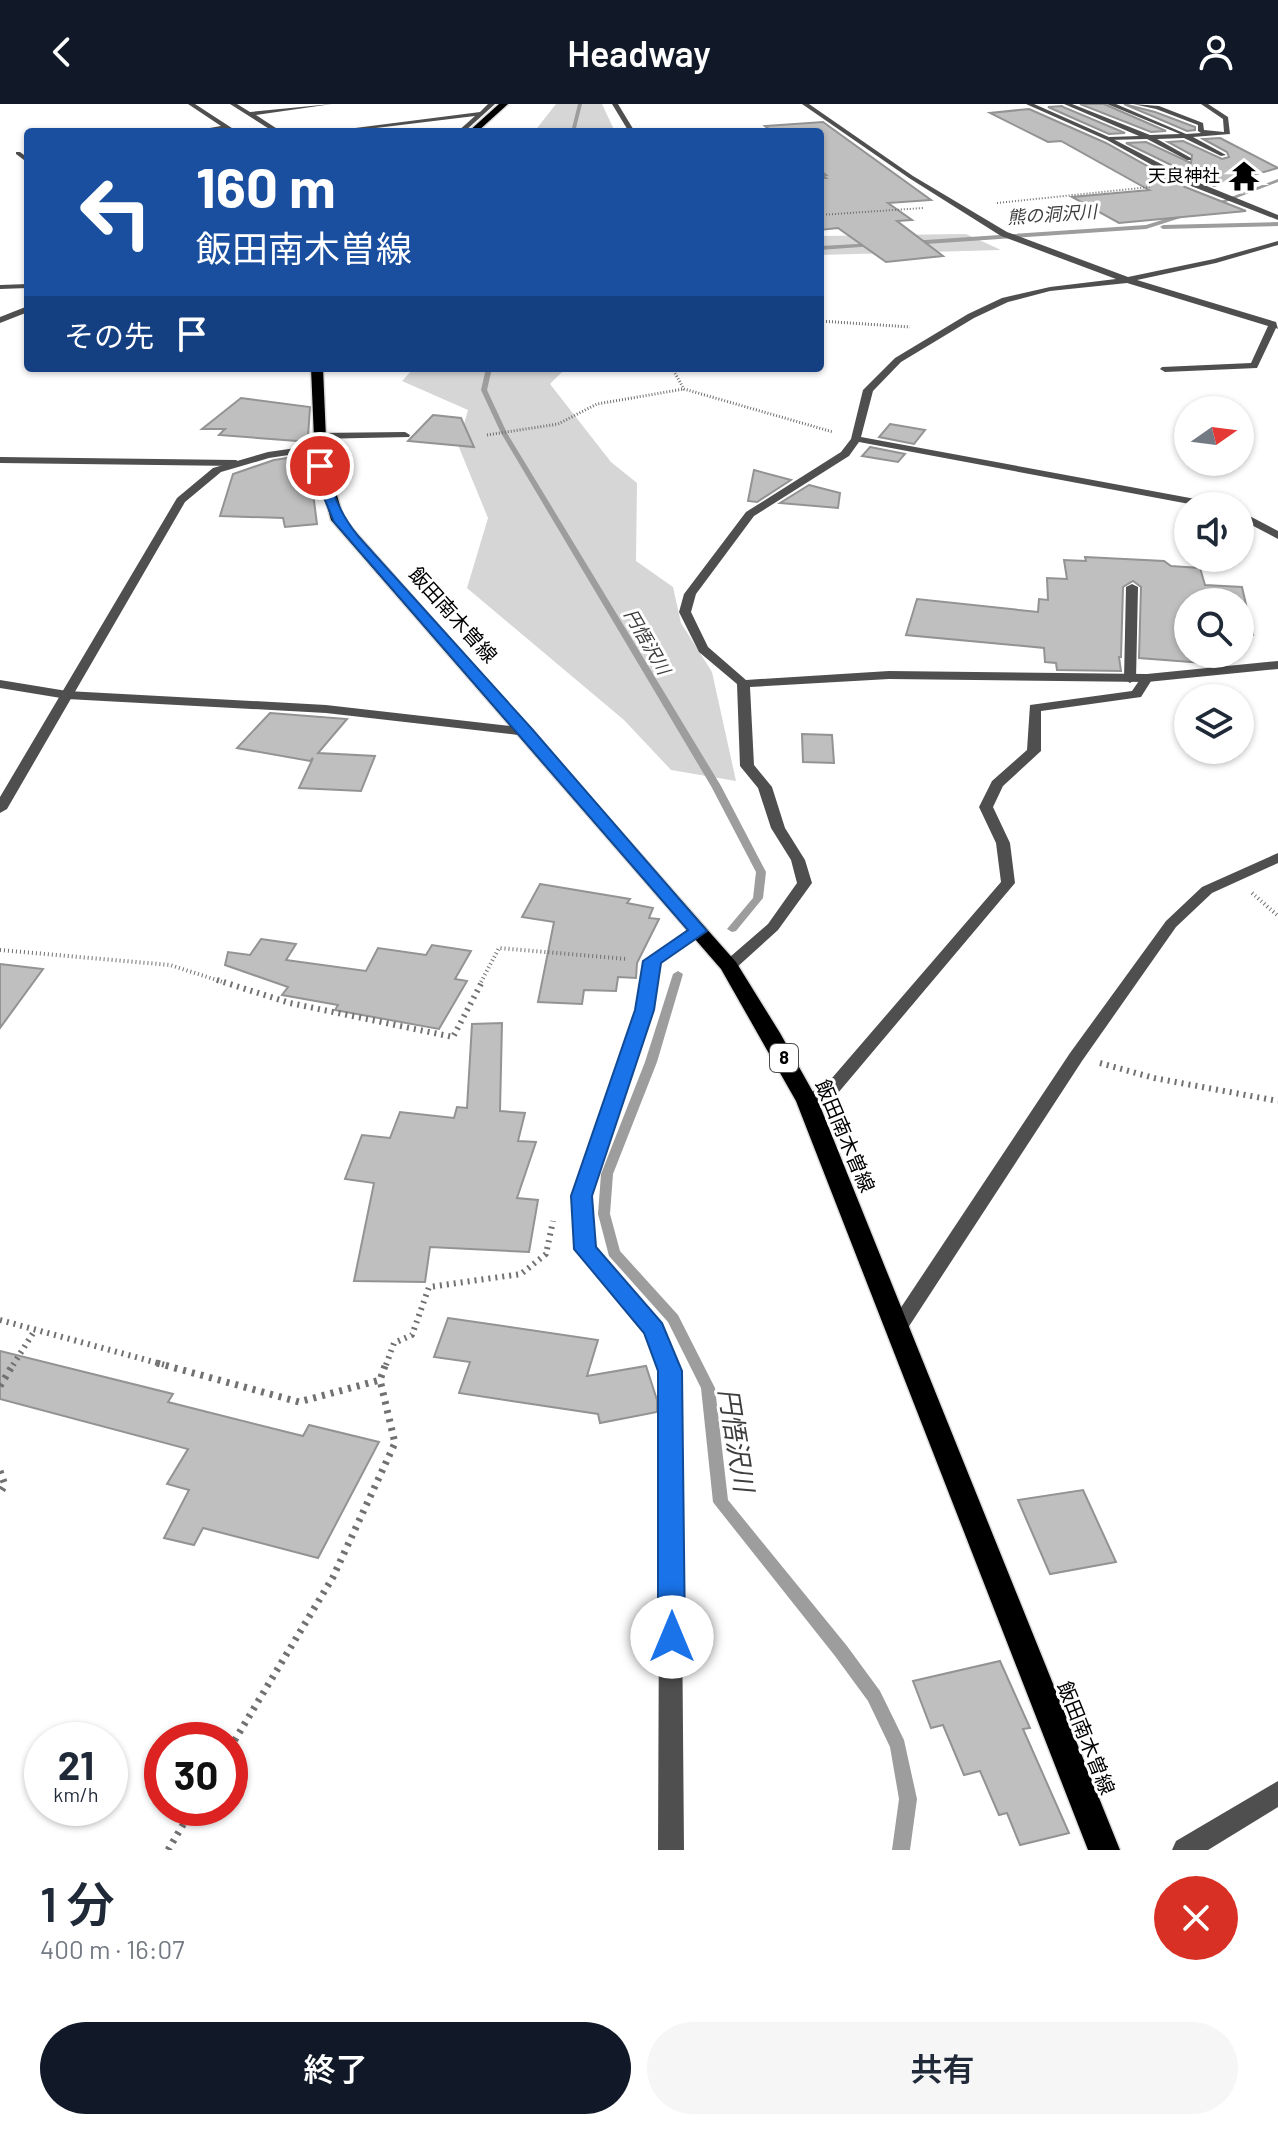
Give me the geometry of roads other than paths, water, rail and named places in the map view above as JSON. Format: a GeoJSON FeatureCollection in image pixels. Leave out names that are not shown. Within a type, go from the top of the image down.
{"type":"FeatureCollection","features":[{"type":"Feature","properties":{"kind":"main road"},"geometry":{"type":"LineString","coordinates":[[477,128],[504,104]]}},
{"type":"Feature","properties":{"kind":"main road","name":"飯田南木曽線"},"geometry":{"type":"LineString","coordinates":[[317,372],[317,442],[324,483],[338,520],[729,966],[807,1101],[1104,1850]]}},
{"type":"Feature","properties":{"kind":"street"},"geometry":{"type":"LineString","coordinates":[[191,104],[228,128]]}},
{"type":"Feature","properties":{"kind":"street"},"geometry":{"type":"LineString","coordinates":[[233,104],[272,128]]}},
{"type":"Feature","properties":{"kind":"street"},"geometry":{"type":"LineString","coordinates":[[249,114],[329,104]]}},
{"type":"Feature","properties":{"kind":"street"},"geometry":{"type":"LineString","coordinates":[[465,128],[492,104]]}},
{"type":"Feature","properties":{"kind":"street"},"geometry":{"type":"LineString","coordinates":[[615,104],[630,128]]}},
{"type":"Feature","properties":{"kind":"street"},"geometry":{"type":"LineString","coordinates":[[805,104],[1004,234],[1127,280],[1276,325],[1254,366],[1165,369]]}},
{"type":"Feature","properties":{"kind":"street"},"geometry":{"type":"LineString","coordinates":[[1029,104],[1039,104]]}},
{"type":"Feature","properties":{"kind":"street"},"geometry":{"type":"LineString","coordinates":[[1029,104],[1109,139],[1189,182],[1278,218]]}},
{"type":"Feature","properties":{"kind":"street"},"geometry":{"type":"LineString","coordinates":[[1067,104],[1148,137],[1189,159]]}},
{"type":"Feature","properties":{"kind":"street"},"geometry":{"type":"LineString","coordinates":[[1110,104],[1223,155]]}},
{"type":"Feature","properties":{"kind":"street"},"geometry":{"type":"LineString","coordinates":[[1136,104],[1157,107],[1201,124],[1201,131],[1211,135]]}},
{"type":"Feature","properties":{"kind":"street"},"geometry":{"type":"LineString","coordinates":[[1109,139],[1227,134],[1226,118],[1204,104]]}},
{"type":"Feature","properties":{"kind":"street"},"geometry":{"type":"LineString","coordinates":[[360,128],[483,113]]}},
{"type":"Feature","properties":{"kind":"street"},"geometry":{"type":"LineString","coordinates":[[729,966],[773,927],[805,883],[798,860],[778,828],[765,787],[747,766],[743,684],[708,655],[695,638],[685,612],[690,594],[750,514],[845,454],[856,439],[868,390],[898,360],[971,316],[1005,300],[1050,289],[1127,280],[1216,261],[1278,243]]}},
{"type":"Feature","properties":{"kind":"street"},"geometry":{"type":"LineString","coordinates":[[0,287],[24,286]]}},
{"type":"Feature","properties":{"kind":"street"},"geometry":{"type":"LineString","coordinates":[[0,320],[24,311]]}},
{"type":"Feature","properties":{"kind":"street"},"geometry":{"type":"LineString","coordinates":[[0,809],[181,500],[217,470],[236,463],[317,442],[405,435]]}},
{"type":"Feature","properties":{"kind":"street"},"geometry":{"type":"LineString","coordinates":[[856,439],[1174,498]]}},
{"type":"Feature","properties":{"kind":"street"},"geometry":{"type":"LineString","coordinates":[[0,460],[236,463]]}},
{"type":"Feature","properties":{"kind":"street"},"geometry":{"type":"LineString","coordinates":[[1254,522],[1278,536]]}},
{"type":"Feature","properties":{"kind":"street"},"geometry":{"type":"LineString","coordinates":[[1130,679],[1132,587]]}},
{"type":"Feature","properties":{"kind":"street"},"geometry":{"type":"LineString","coordinates":[[743,684],[889,675],[1130,679],[1278,665]]}},
{"type":"Feature","properties":{"kind":"street"},"geometry":{"type":"LineString","coordinates":[[807,1101],[832,1089],[1008,883],[1007,855],[999,824],[986,807],[997,784],[1034,751],[1035,708],[1136,694],[1147,678]]}},
{"type":"Feature","properties":{"kind":"street"},"geometry":{"type":"LineString","coordinates":[[0,684],[67,695],[326,709],[527,732]]}},
{"type":"Feature","properties":{"kind":"street"},"geometry":{"type":"LineString","coordinates":[[897,1329],[1076,1057],[1171,924],[1207,890],[1278,857]]}},
{"type":"Feature","properties":{"kind":"street"},"geometry":{"type":"LineString","coordinates":[[671,1850],[670,1371],[654,1329],[585,1249],[582,1196],[645,1010],[652,961],[699,931]]}},
{"type":"Feature","properties":{"kind":"street"},"geometry":{"type":"LineString","coordinates":[[1185,1850],[1278,1793]]}},
{"type":"Feature","properties":{"kind":"waterway","name":"円悟沢川"},"geometry":{"type":"LineString","coordinates":[[574,128],[580,104]]}},
{"type":"Feature","properties":{"kind":"waterway","name":"熊の洞沢川"},"geometry":{"type":"LineString","coordinates":[[1211,206],[1278,180]]}},
{"type":"Feature","properties":{"kind":"waterway","name":"熊の洞沢川"},"geometry":{"type":"LineString","coordinates":[[911,243],[1146,227],[1191,213]]}},
{"type":"Feature","properties":{"kind":"waterway"},"geometry":{"type":"LineString","coordinates":[[1163,227],[1278,224]]}},
{"type":"Feature","properties":{"kind":"waterway","name":"熊の洞沢川"},"geometry":{"type":"LineString","coordinates":[[824,248],[874,244]]}},
{"type":"Feature","properties":{"kind":"waterway","name":"円悟沢川"},"geometry":{"type":"LineString","coordinates":[[488,372],[484,390],[504,433],[716,786],[761,872],[758,898],[732,929]]}},
{"type":"Feature","properties":{"kind":"waterway","name":"円悟沢川"},"geometry":{"type":"LineString","coordinates":[[678,974],[651,1062],[607,1174],[604,1214],[614,1253],[673,1319],[708,1388],[721,1502],[874,1696],[898,1746],[908,1799],[901,1850]]}},
{"type":"Feature","properties":{"kind":"place","name":"天良神社"},"geometry":{"type":"Point","coordinates":[1244,176]}}]}
